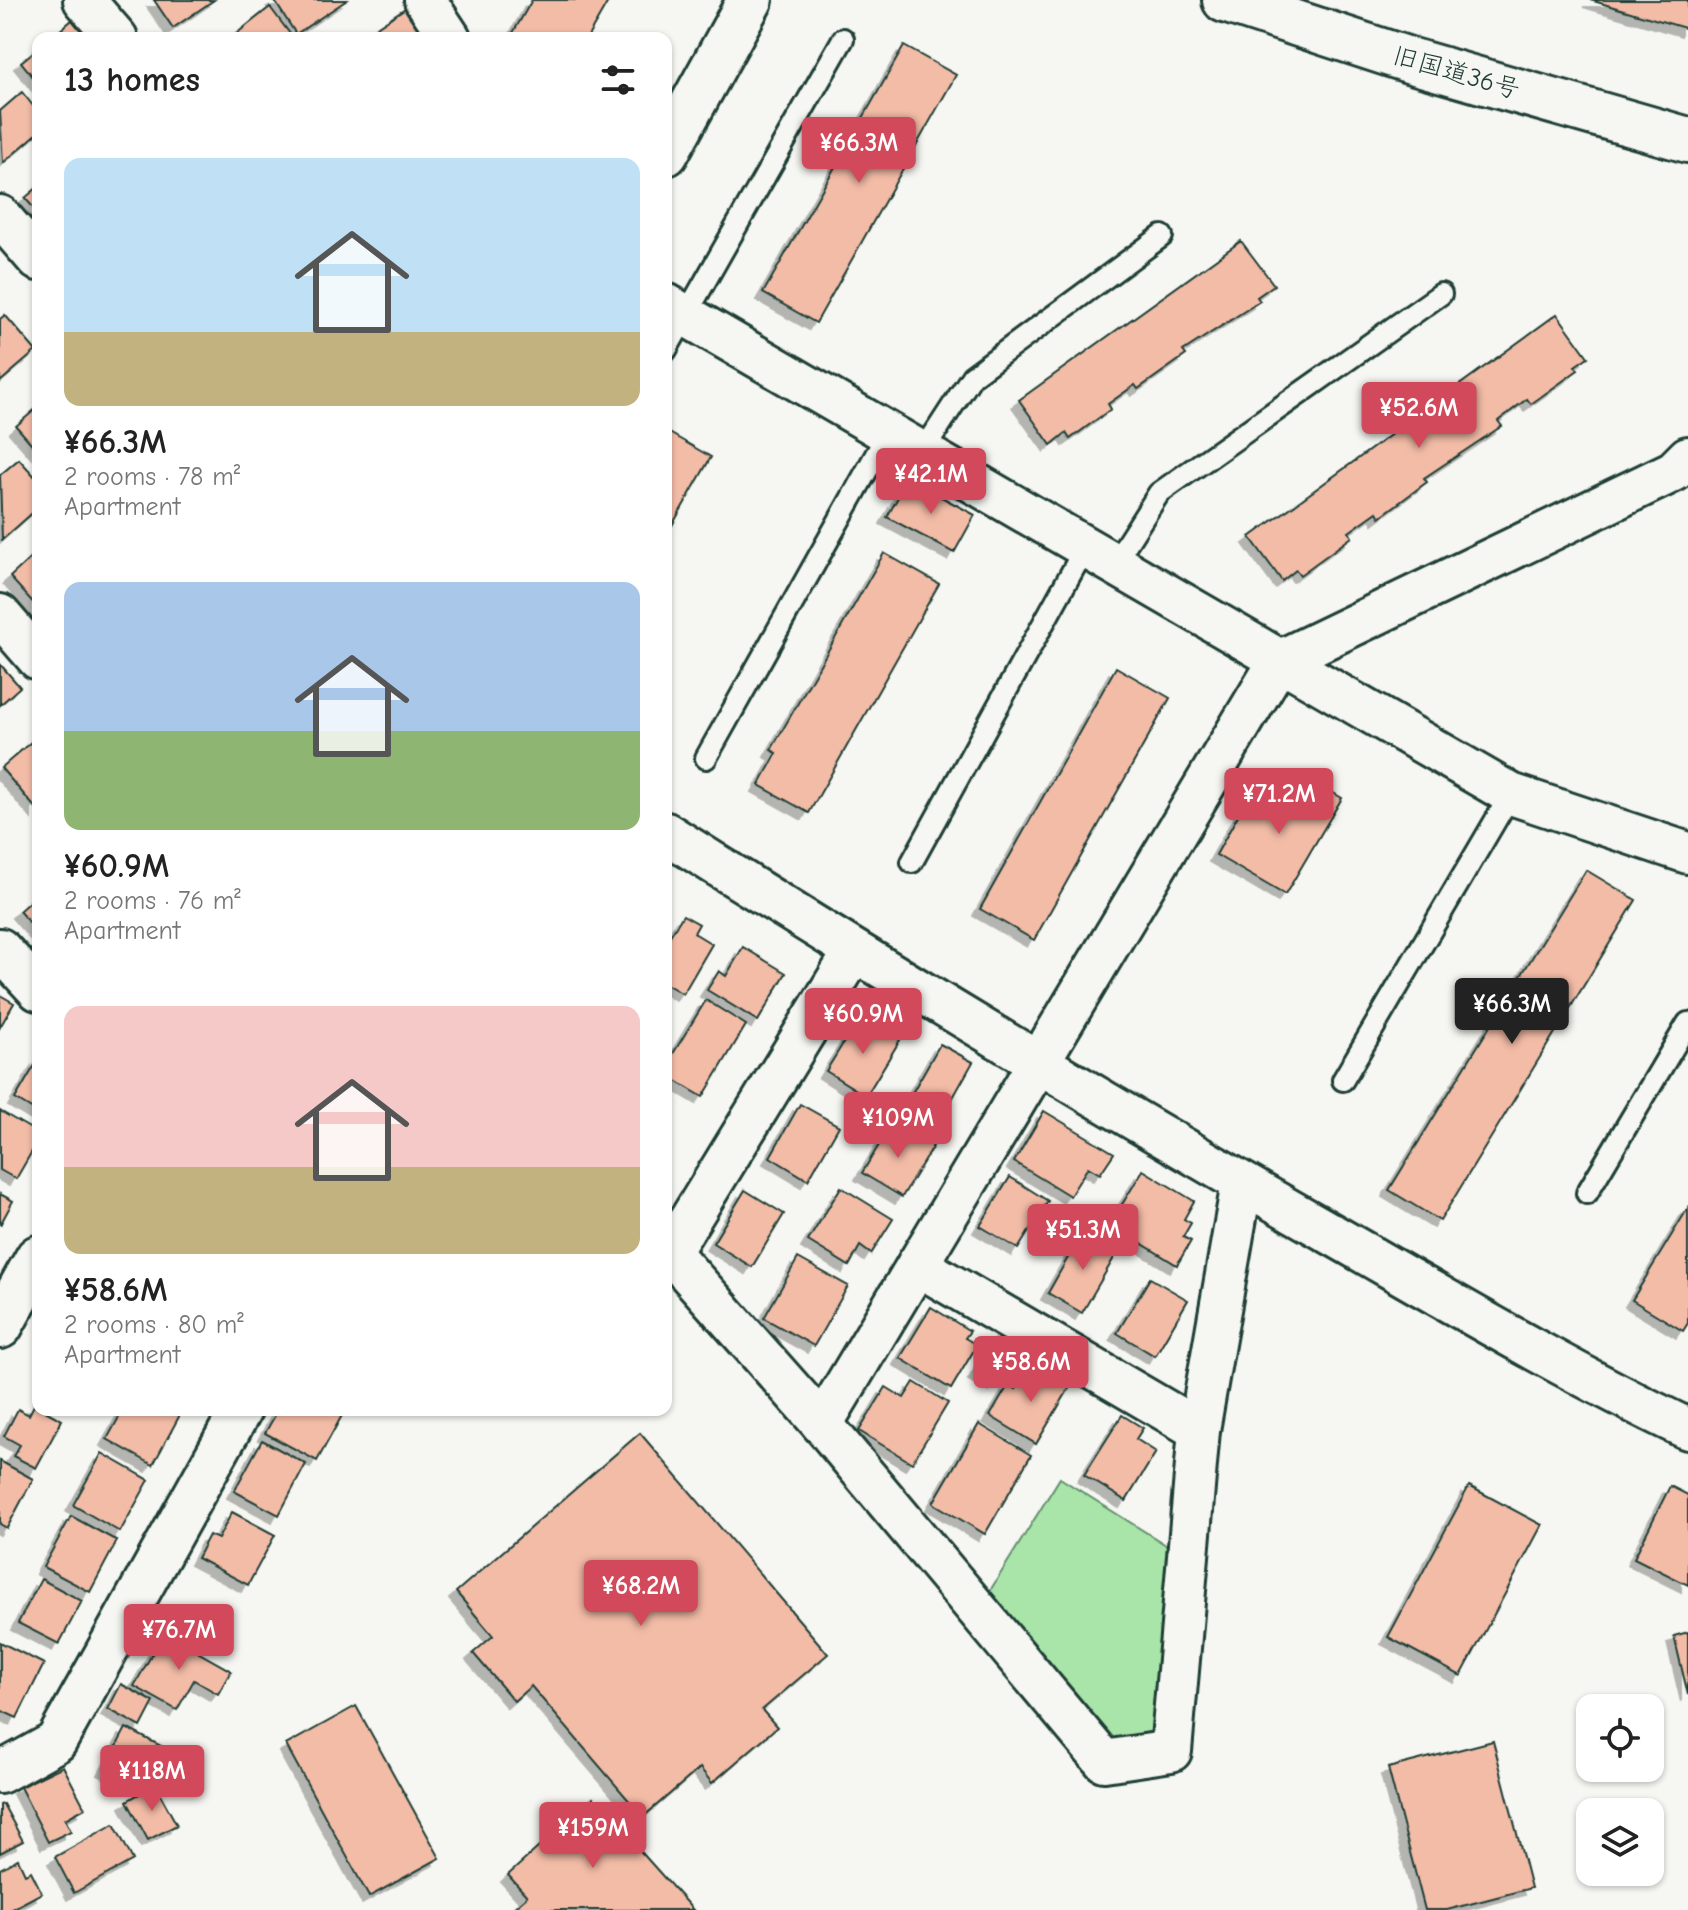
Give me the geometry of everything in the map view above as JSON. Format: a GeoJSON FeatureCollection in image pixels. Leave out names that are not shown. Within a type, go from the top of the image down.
{"type":"FeatureCollection","features":[{"type":"Feature","properties":{"kind":"street"},"geometry":{"type":"LineString","coordinates":[[84,0],[112,32]]}},
{"type":"Feature","properties":{"kind":"street"},"geometry":{"type":"LineString","coordinates":[[425,0],[446,32]]}},
{"type":"Feature","properties":{"kind":"street"},"geometry":{"type":"LineString","coordinates":[[672,142],[750,0]]}},
{"type":"Feature","properties":{"kind":"street","name":"旧国道36号"},"geometry":{"type":"LineString","coordinates":[[1225,0],[1412,61],[1688,140]]}},
{"type":"Feature","properties":{"kind":"street"},"geometry":{"type":"LineString","coordinates":[[0,216],[32,253]]}},
{"type":"Feature","properties":{"kind":"street"},"geometry":{"type":"LineString","coordinates":[[676,309],[1511,794],[1688,853]]}},
{"type":"Feature","properties":{"kind":"street"},"geometry":{"type":"LineString","coordinates":[[822,1424],[1279,661],[1674,471],[1688,457]]}},
{"type":"Feature","properties":{"kind":"street"},"geometry":{"type":"LineString","coordinates":[[0,615],[32,652]]}},
{"type":"Feature","properties":{"kind":"street"},"geometry":{"type":"LineString","coordinates":[[672,837],[854,952],[1242,1183],[1594,1385],[1688,1429]]}},
{"type":"Feature","properties":{"kind":"street"},"geometry":{"type":"LineString","coordinates":[[0,949],[32,984]]}},
{"type":"Feature","properties":{"kind":"street"},"geometry":{"type":"LineString","coordinates":[[672,1244],[854,952]]}},
{"type":"Feature","properties":{"kind":"street"},"geometry":{"type":"LineString","coordinates":[[672,1255],[822,1424],[1104,1761],[1171,1751],[1199,1430],[1242,1183]]}},
{"type":"Feature","properties":{"kind":"street"},"geometry":{"type":"LineString","coordinates":[[917,1265],[1199,1430]]}},
{"type":"Feature","properties":{"kind":"street"},"geometry":{"type":"LineString","coordinates":[[0,1326],[32,1269]]}},
{"type":"Feature","properties":{"kind":"street"},"geometry":{"type":"LineString","coordinates":[[0,1773],[56,1742],[238,1416]]}},
{"type":"Feature","properties":{"kind":"lane"},"geometry":{"type":"LineString","coordinates":[[676,309],[843,39]]}},
{"type":"Feature","properties":{"kind":"lane"},"geometry":{"type":"LineString","coordinates":[[922,453],[972,376],[1162,236]]}},
{"type":"Feature","properties":{"kind":"lane"},"geometry":{"type":"LineString","coordinates":[[912,862],[1099,556],[1159,493],[1441,294]]}},
{"type":"Feature","properties":{"kind":"lane"},"geometry":{"type":"LineString","coordinates":[[706,758],[888,433]]}},
{"type":"Feature","properties":{"kind":"lane"},"geometry":{"type":"LineString","coordinates":[[1343,1080],[1511,794]]}},
{"type":"Feature","properties":{"kind":"lane"},"geometry":{"type":"LineString","coordinates":[[1587,1193],[1688,1023]]}},
{"type":"Feature","properties":{"kind":"green space"},"geometry":{"type":"Polygon","coordinates":[[[1060,1478],[1188,1559],[1171,1751],[1104,1761],[978,1610],[1060,1478]]]}},
{"type":"Feature","properties":{"kind":"building"},"geometry":{"type":"Polygon","coordinates":[[[154,0],[214,0],[173,28],[154,0]]]}},
{"type":"Feature","properties":{"kind":"building"},"geometry":{"type":"Polygon","coordinates":[[[274,0],[347,0],[299,32],[295,32],[274,0]]]}},
{"type":"Feature","properties":{"kind":"building"},"geometry":{"type":"Polygon","coordinates":[[[532,0],[609,0],[590,32],[513,32],[532,0]]]}},
{"type":"Feature","properties":{"kind":"building"},"geometry":{"type":"Polygon","coordinates":[[[1590,0],[1688,0],[1688,29],[1590,0]]]}},
{"type":"Feature","properties":{"kind":"building"},"geometry":{"type":"Polygon","coordinates":[[[270,7],[289,32],[239,32],[270,7]]]}},
{"type":"Feature","properties":{"kind":"building"},"geometry":{"type":"Polygon","coordinates":[[[407,7],[423,32],[369,32],[407,7]]]}},
{"type":"Feature","properties":{"kind":"building"},"geometry":{"type":"Polygon","coordinates":[[[72,20],[82,32],[58,32],[72,20]]]}},
{"type":"Feature","properties":{"kind":"building"},"geometry":{"type":"Polygon","coordinates":[[[904,46],[956,75],[816,323],[763,293],[904,46]]]}},
{"type":"Feature","properties":{"kind":"building"},"geometry":{"type":"Polygon","coordinates":[[[32,53],[32,76],[21,62],[32,53]]]}},
{"type":"Feature","properties":{"kind":"building"},"geometry":{"type":"Polygon","coordinates":[[[22,92],[32,104],[32,138],[3,163],[0,111],[22,92]]]}},
{"type":"Feature","properties":{"kind":"building"},"geometry":{"type":"Polygon","coordinates":[[[32,192],[32,206],[25,198],[32,192]]]}},
{"type":"Feature","properties":{"kind":"building"},"geometry":{"type":"Polygon","coordinates":[[[1241,241],[1274,285],[1257,297],[1260,301],[1183,351],[1186,355],[1138,389],[1135,385],[1108,404],[1111,409],[1070,439],[1066,433],[1051,445],[1019,400],[1241,241]]]}},
{"type":"Feature","properties":{"kind":"building"},"geometry":{"type":"Polygon","coordinates":[[[1557,314],[1588,357],[1575,366],[1578,370],[1531,404],[1527,399],[1498,421],[1502,426],[1424,478],[1427,482],[1380,517],[1377,512],[1349,532],[1352,537],[1300,575],[1296,570],[1282,581],[1250,537],[1557,314]]]}},
{"type":"Feature","properties":{"kind":"building"},"geometry":{"type":"Polygon","coordinates":[[[5,315],[32,346],[32,354],[0,382],[0,319],[5,315]]]}},
{"type":"Feature","properties":{"kind":"building"},"geometry":{"type":"Polygon","coordinates":[[[32,412],[32,444],[16,426],[32,412]]]}},
{"type":"Feature","properties":{"kind":"building"},"geometry":{"type":"Polygon","coordinates":[[[672,434],[711,457],[672,525],[672,434]]]}},
{"type":"Feature","properties":{"kind":"building"},"geometry":{"type":"Polygon","coordinates":[[[19,459],[32,473],[32,513],[2,540],[0,475],[19,459]]]}},
{"type":"Feature","properties":{"kind":"building"},"geometry":{"type":"Polygon","coordinates":[[[908,479],[975,515],[954,553],[887,517],[908,479]]]}},
{"type":"Feature","properties":{"kind":"building"},"geometry":{"type":"Polygon","coordinates":[[[884,553],[939,584],[809,813],[759,785],[777,753],[771,750],[884,553]]]}},
{"type":"Feature","properties":{"kind":"building"},"geometry":{"type":"Polygon","coordinates":[[[32,557],[32,601],[10,577],[32,557]]]}},
{"type":"Feature","properties":{"kind":"building"},"geometry":{"type":"Polygon","coordinates":[[[0,664],[20,687],[0,705],[0,664]]]}},
{"type":"Feature","properties":{"kind":"building"},"geometry":{"type":"Polygon","coordinates":[[[1116,667],[1170,698],[1034,940],[980,909],[1116,667]]]}},
{"type":"Feature","properties":{"kind":"building"},"geometry":{"type":"Polygon","coordinates":[[[32,741],[32,804],[1,768],[32,741]]]}},
{"type":"Feature","properties":{"kind":"building"},"geometry":{"type":"Polygon","coordinates":[[[1309,779],[1342,798],[1285,895],[1216,855],[1248,797],[1266,807],[1272,798],[1292,809],[1309,779]]]}},
{"type":"Feature","properties":{"kind":"building"},"geometry":{"type":"Polygon","coordinates":[[[1586,870],[1636,900],[1440,1221],[1389,1190],[1586,870]]]}},
{"type":"Feature","properties":{"kind":"building"},"geometry":{"type":"Polygon","coordinates":[[[32,899],[32,926],[19,911],[32,899]]]}},
{"type":"Feature","properties":{"kind":"building"},"geometry":{"type":"Polygon","coordinates":[[[683,915],[699,924],[694,933],[712,944],[683,994],[672,988],[672,932],[683,915]]]}},
{"type":"Feature","properties":{"kind":"building"},"geometry":{"type":"Polygon","coordinates":[[[743,947],[786,973],[758,1021],[707,990],[719,971],[726,976],[743,947]]]}},
{"type":"Feature","properties":{"kind":"building"},"geometry":{"type":"Polygon","coordinates":[[[0,995],[14,1003],[0,1027],[0,995]]]}},
{"type":"Feature","properties":{"kind":"building"},"geometry":{"type":"Polygon","coordinates":[[[706,1000],[746,1025],[703,1097],[672,1079],[672,1055],[706,1000]]]}},
{"type":"Feature","properties":{"kind":"building"},"geometry":{"type":"Polygon","coordinates":[[[860,1016],[900,1040],[866,1096],[826,1071],[860,1016]]]}},
{"type":"Feature","properties":{"kind":"building"},"geometry":{"type":"Polygon","coordinates":[[[940,1044],[973,1062],[941,1119],[908,1100],[940,1044]]]}},
{"type":"Feature","properties":{"kind":"building"},"geometry":{"type":"Polygon","coordinates":[[[32,1070],[32,1109],[15,1099],[32,1070]]]}},
{"type":"Feature","properties":{"kind":"building"},"geometry":{"type":"Polygon","coordinates":[[[800,1104],[839,1126],[808,1180],[770,1157],[800,1104]]]}},
{"type":"Feature","properties":{"kind":"building"},"geometry":{"type":"Polygon","coordinates":[[[0,1111],[32,1130],[32,1151],[16,1179],[0,1170],[0,1111]]]}},
{"type":"Feature","properties":{"kind":"building"},"geometry":{"type":"Polygon","coordinates":[[[1044,1111],[1114,1153],[1100,1174],[1088,1167],[1070,1196],[1014,1162],[1044,1111]]]}},
{"type":"Feature","properties":{"kind":"building"},"geometry":{"type":"Polygon","coordinates":[[[893,1122],[933,1146],[902,1197],[862,1173],[893,1122]]]}},
{"type":"Feature","properties":{"kind":"building"},"geometry":{"type":"Polygon","coordinates":[[[1143,1170],[1194,1201],[1184,1219],[1191,1223],[1183,1237],[1191,1241],[1177,1265],[1110,1224],[1143,1170]]]}},
{"type":"Feature","properties":{"kind":"building"},"geometry":{"type":"Polygon","coordinates":[[[1010,1177],[1048,1201],[1018,1249],[980,1226],[1010,1177]]]}},
{"type":"Feature","properties":{"kind":"building"},"geometry":{"type":"Polygon","coordinates":[[[841,1187],[893,1219],[871,1254],[860,1246],[849,1266],[808,1241],[841,1187]]]}},
{"type":"Feature","properties":{"kind":"building"},"geometry":{"type":"Polygon","coordinates":[[[745,1190],[784,1214],[752,1267],[713,1243],[745,1190]]]}},
{"type":"Feature","properties":{"kind":"building"},"geometry":{"type":"Polygon","coordinates":[[[0,1194],[13,1201],[0,1225],[0,1194]]]}},
{"type":"Feature","properties":{"kind":"building"},"geometry":{"type":"Polygon","coordinates":[[[1688,1208],[1688,1323],[1683,1331],[1632,1300],[1688,1208]]]}},
{"type":"Feature","properties":{"kind":"building"},"geometry":{"type":"Polygon","coordinates":[[[1083,1231],[1118,1251],[1082,1313],[1048,1293],[1083,1231]]]}},
{"type":"Feature","properties":{"kind":"building"},"geometry":{"type":"Polygon","coordinates":[[[798,1258],[848,1286],[814,1346],[764,1318],[798,1258]]]}},
{"type":"Feature","properties":{"kind":"building"},"geometry":{"type":"Polygon","coordinates":[[[1150,1278],[1188,1300],[1155,1356],[1117,1333],[1150,1278]]]}},
{"type":"Feature","properties":{"kind":"building"},"geometry":{"type":"Polygon","coordinates":[[[931,1307],[970,1331],[965,1338],[977,1345],[951,1389],[900,1358],[931,1307]]]}},
{"type":"Feature","properties":{"kind":"building"},"geometry":{"type":"Polygon","coordinates":[[[994,1340],[1015,1352],[996,1385],[975,1373],[994,1340]]]}},
{"type":"Feature","properties":{"kind":"building"},"geometry":{"type":"Polygon","coordinates":[[[1031,1364],[1070,1387],[1036,1444],[990,1416],[1009,1384],[1016,1389],[1031,1364]]]}},
{"type":"Feature","properties":{"kind":"building"},"geometry":{"type":"Polygon","coordinates":[[[914,1382],[948,1403],[912,1463],[859,1431],[886,1387],[904,1398],[914,1382]]]}},
{"type":"Feature","properties":{"kind":"building"},"geometry":{"type":"Polygon","coordinates":[[[18,1409],[29,1415],[32,1409],[32,1416],[55,1416],[62,1420],[36,1468],[13,1456],[20,1445],[4,1436],[18,1409]]]}},
{"type":"Feature","properties":{"kind":"building"},"geometry":{"type":"Polygon","coordinates":[[[1122,1415],[1143,1428],[1136,1439],[1156,1452],[1126,1501],[1084,1475],[1122,1415]]]}},
{"type":"Feature","properties":{"kind":"building"},"geometry":{"type":"Polygon","coordinates":[[[120,1416],[179,1416],[153,1465],[107,1439],[120,1416]]]}},
{"type":"Feature","properties":{"kind":"building"},"geometry":{"type":"Polygon","coordinates":[[[275,1416],[342,1416],[317,1461],[265,1433],[275,1416]]]}},
{"type":"Feature","properties":{"kind":"building"},"geometry":{"type":"Polygon","coordinates":[[[979,1424],[1031,1455],[985,1534],[933,1503],[979,1424]]]}},
{"type":"Feature","properties":{"kind":"building"},"geometry":{"type":"Polygon","coordinates":[[[640,1433],[828,1654],[762,1710],[777,1727],[712,1783],[700,1768],[643,1817],[531,1686],[514,1701],[473,1653],[493,1636],[456,1592],[640,1433]]]}},
{"type":"Feature","properties":{"kind":"building"},"geometry":{"type":"Polygon","coordinates":[[[262,1440],[306,1464],[279,1515],[234,1491],[262,1440]]]}},
{"type":"Feature","properties":{"kind":"building"},"geometry":{"type":"Polygon","coordinates":[[[102,1453],[149,1480],[120,1532],[73,1505],[102,1453]]]}},
{"type":"Feature","properties":{"kind":"building"},"geometry":{"type":"Polygon","coordinates":[[[0,1461],[33,1479],[7,1528],[0,1524],[0,1461]]]}},
{"type":"Feature","properties":{"kind":"building"},"geometry":{"type":"Polygon","coordinates":[[[1469,1486],[1542,1525],[1461,1676],[1388,1637],[1469,1486]]]}},
{"type":"Feature","properties":{"kind":"building"},"geometry":{"type":"Polygon","coordinates":[[[1670,1486],[1688,1495],[1688,1585],[1634,1558],[1670,1486]]]}},
{"type":"Feature","properties":{"kind":"building"},"geometry":{"type":"Polygon","coordinates":[[[232,1512],[275,1535],[248,1585],[197,1558],[209,1535],[218,1539],[232,1512]]]}},
{"type":"Feature","properties":{"kind":"building"},"geometry":{"type":"Polygon","coordinates":[[[71,1516],[117,1541],[90,1592],[43,1567],[71,1516]]]}},
{"type":"Feature","properties":{"kind":"building"},"geometry":{"type":"Polygon","coordinates":[[[41,1579],[82,1601],[59,1644],[18,1623],[41,1579]]]}},
{"type":"Feature","properties":{"kind":"building"},"geometry":{"type":"Polygon","coordinates":[[[1688,1632],[1688,1695],[1674,1636],[1688,1632]]]}},
{"type":"Feature","properties":{"kind":"building"},"geometry":{"type":"Polygon","coordinates":[[[164,1633],[231,1671],[218,1694],[194,1680],[177,1710],[134,1686],[164,1633]]]}},
{"type":"Feature","properties":{"kind":"building"},"geometry":{"type":"Polygon","coordinates":[[[0,1642],[44,1664],[17,1718],[0,1710],[0,1642]]]}},
{"type":"Feature","properties":{"kind":"building"},"geometry":{"type":"Polygon","coordinates":[[[121,1684],[154,1702],[141,1727],[108,1709],[121,1684]]]}},
{"type":"Feature","properties":{"kind":"building"},"geometry":{"type":"Polygon","coordinates":[[[356,1706],[440,1858],[369,1897],[286,1745],[356,1706]]]}},
{"type":"Feature","properties":{"kind":"building"},"geometry":{"type":"Polygon","coordinates":[[[126,1728],[163,1747],[142,1788],[105,1768],[126,1728]]]}},
{"type":"Feature","properties":{"kind":"building"},"geometry":{"type":"Polygon","coordinates":[[[1493,1741],[1531,1888],[1447,1910],[1425,1910],[1388,1768],[1493,1741]]]}},
{"type":"Feature","properties":{"kind":"building"},"geometry":{"type":"Polygon","coordinates":[[[63,1766],[85,1808],[65,1819],[71,1831],[48,1842],[20,1787],[63,1766]]]}},
{"type":"Feature","properties":{"kind":"building"},"geometry":{"type":"Polygon","coordinates":[[[155,1785],[177,1825],[148,1840],[127,1801],[155,1785]]]}},
{"type":"Feature","properties":{"kind":"building"},"geometry":{"type":"Polygon","coordinates":[[[593,1798],[693,1910],[511,1910],[527,1896],[508,1875],[593,1798]]]}},
{"type":"Feature","properties":{"kind":"building"},"geometry":{"type":"Polygon","coordinates":[[[3,1804],[23,1841],[0,1853],[0,1805],[3,1804]]]}},
{"type":"Feature","properties":{"kind":"building"},"geometry":{"type":"Polygon","coordinates":[[[114,1824],[133,1860],[74,1893],[55,1857],[114,1824]]]}},
{"type":"Feature","properties":{"kind":"building"},"geometry":{"type":"Polygon","coordinates":[[[18,1859],[25,1874],[31,1871],[42,1893],[10,1910],[0,1910],[0,1869],[18,1859]]]}}]}
